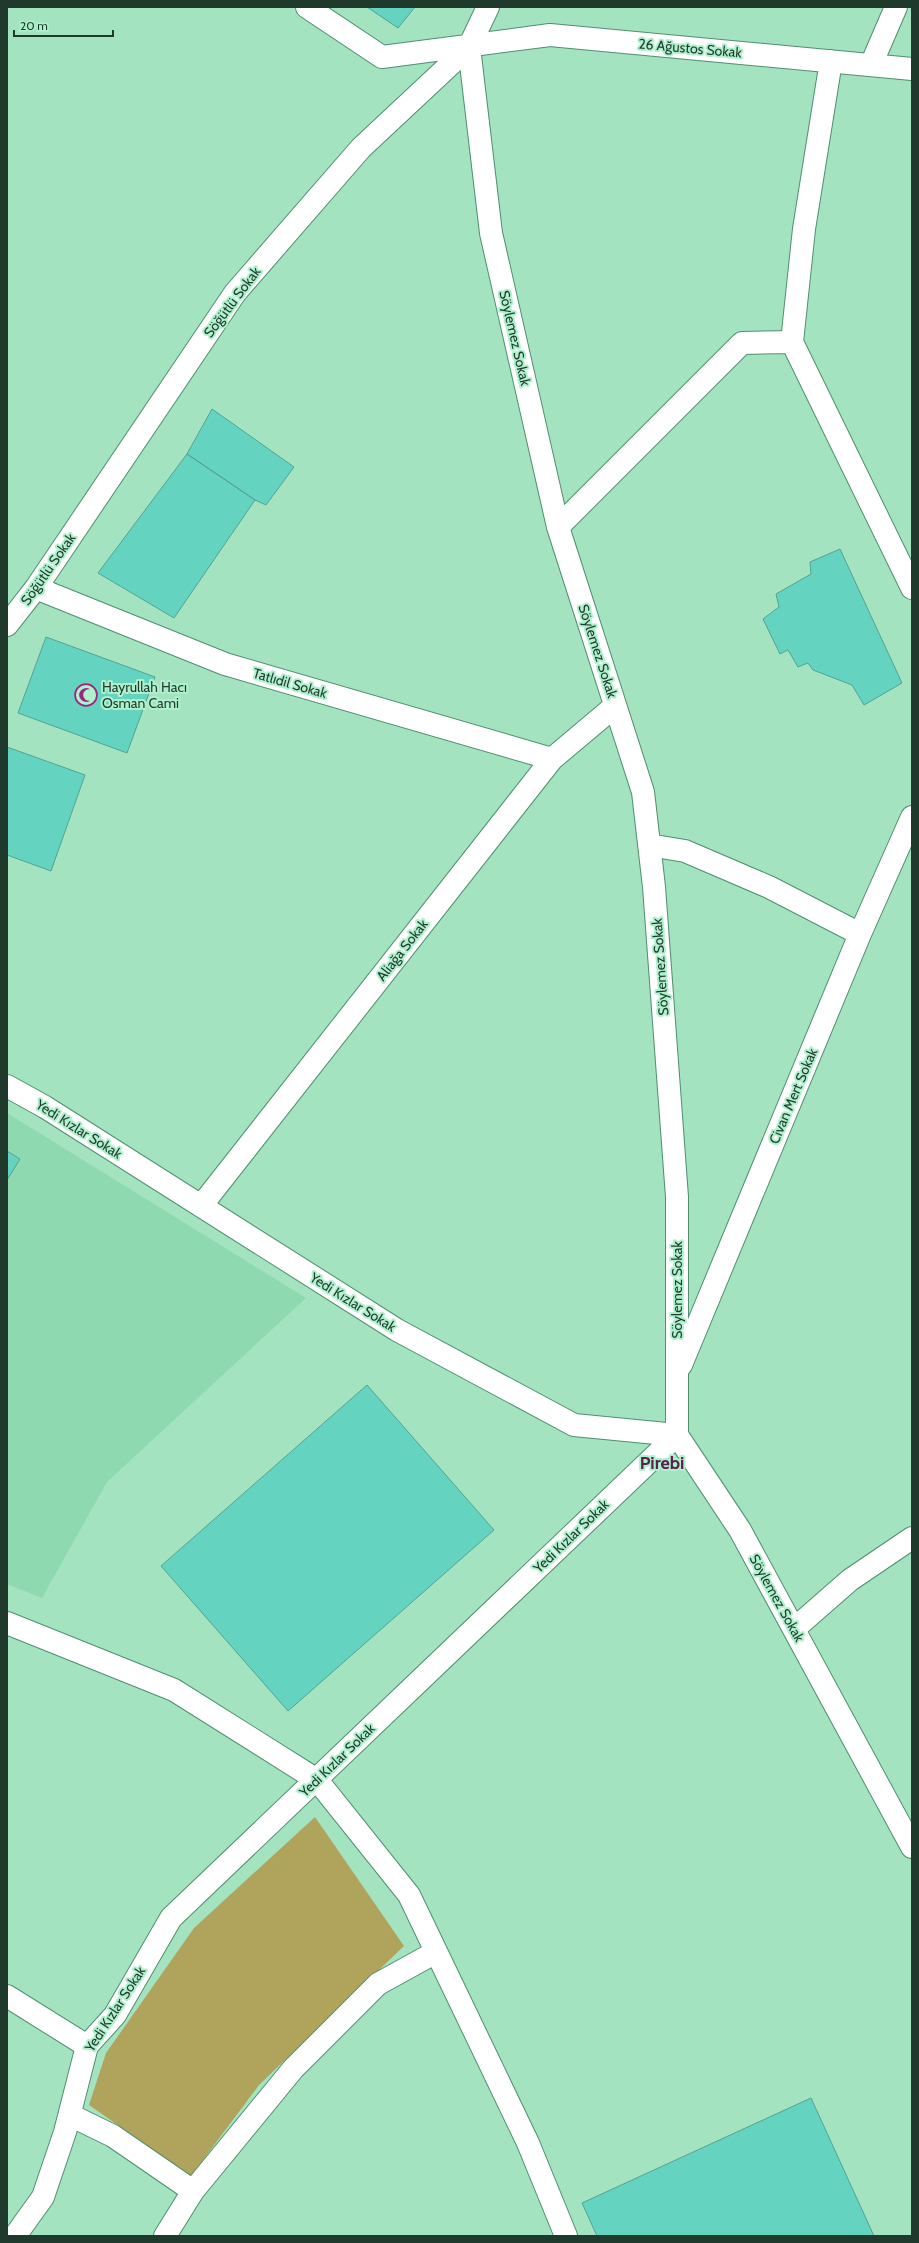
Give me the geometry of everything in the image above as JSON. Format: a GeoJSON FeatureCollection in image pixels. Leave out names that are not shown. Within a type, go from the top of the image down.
{"type":"FeatureCollection","features":[{"type":"Feature","properties":{"kind":"street","name":"26 Ağustos Sokak"},"geometry":{"type":"LineString","coordinates":[[307,7],[382,57],[469,47],[550,35],[912,69]]}},
{"type":"Feature","properties":{"kind":"street","name":"Söğütlü Sokak"},"geometry":{"type":"LineString","coordinates":[[7,625],[36,588],[235,293],[361,148],[469,47],[488,7]]}},
{"type":"Feature","properties":{"kind":"street"},"geometry":{"type":"LineString","coordinates":[[871,65],[896,7]]}},
{"type":"Feature","properties":{"kind":"street","name":"Söylemez Sokak"},"geometry":{"type":"LineString","coordinates":[[469,47],[491,233],[558,527],[644,792],[654,887],[677,1197],[678,1435],[740,1530],[912,1847]]}},
{"type":"Feature","properties":{"kind":"street"},"geometry":{"type":"LineString","coordinates":[[831,61],[804,228],[792,342],[912,588]]}},
{"type":"Feature","properties":{"kind":"street"},"geometry":{"type":"LineString","coordinates":[[558,527],[742,344],[792,342]]}},
{"type":"Feature","properties":{"kind":"street","name":"Tatlıdil Sokak"},"geometry":{"type":"LineString","coordinates":[[36,588],[225,664],[552,759]]}},
{"type":"Feature","properties":{"kind":"street","name":"Aliağa Sokak"},"geometry":{"type":"LineString","coordinates":[[201,1206],[552,759],[616,706]]}},
{"type":"Feature","properties":{"kind":"street","name":"Civan Mert Sokak"},"geometry":{"type":"LineString","coordinates":[[677,1376],[860,934],[912,817]]}},
{"type":"Feature","properties":{"kind":"street"},"geometry":{"type":"LineString","coordinates":[[649,845],[692,854],[769,887],[860,934]]}},
{"type":"Feature","properties":{"kind":"street","name":"Yedi Kızlar Sokak"},"geometry":{"type":"LineString","coordinates":[[7,1086],[45,1107],[397,1330],[574,1425],[678,1435]]}},
{"type":"Feature","properties":{"kind":"street","name":"Yedi Kızlar Sokak"},"geometry":{"type":"LineString","coordinates":[[15,2236],[43,2197],[70,2115],[87,2046],[115,2015],[171,1918],[678,1435]]}},
{"type":"Feature","properties":{"kind":"street"},"geometry":{"type":"LineString","coordinates":[[794,1629],[850,1580],[912,1538]]}},
{"type":"Feature","properties":{"kind":"street"},"geometry":{"type":"LineString","coordinates":[[7,1622],[174,1690],[317,1780],[409,1895],[528,2143],[566,2236]]}},
{"type":"Feature","properties":{"kind":"street"},"geometry":{"type":"LineString","coordinates":[[165,2236],[192,2191],[293,2069],[378,1984],[436,1952]]}},
{"type":"Feature","properties":{"kind":"street"},"geometry":{"type":"LineString","coordinates":[[7,1996],[87,2046]]}},
{"type":"Feature","properties":{"kind":"street"},"geometry":{"type":"LineString","coordinates":[[70,2115],[113,2136],[192,2191]]}},
{"type":"Feature","properties":{"kind":"shaded area"},"geometry":{"type":"Polygon","coordinates":[[[7,1113],[306,1298],[107,1482],[42,1598],[7,1584],[7,1113]]]}},
{"type":"Feature","properties":{"kind":"shaded area"},"geometry":{"type":"Polygon","coordinates":[[[315,1817],[404,1946],[259,2085],[191,2176],[89,2105],[106,2053],[194,1928],[315,1817]]]}},
{"type":"Feature","properties":{"kind":"building"},"geometry":{"type":"Polygon","coordinates":[[[367,7],[415,7],[398,28],[367,7]]]}},
{"type":"Feature","properties":{"kind":"building"},"geometry":{"type":"Polygon","coordinates":[[[212,409],[294,467],[266,505],[255,500],[187,454],[212,409]]]}},
{"type":"Feature","properties":{"kind":"building"},"geometry":{"type":"Polygon","coordinates":[[[187,454],[255,500],[174,618],[98,573],[187,454]]]}},
{"type":"Feature","properties":{"kind":"building"},"geometry":{"type":"Polygon","coordinates":[[[840,549],[902,683],[864,705],[852,685],[813,670],[808,663],[798,667],[788,650],[780,654],[763,619],[779,607],[776,594],[811,574],[810,562],[840,549]]]}},
{"type":"Feature","properties":{"kind":"building","name":"Hayrullah Hacı Osman Cami"},"geometry":{"type":"Polygon","coordinates":[[[46,637],[155,677],[127,753],[18,713],[46,637]]]}},
{"type":"Feature","properties":{"kind":"building"},"geometry":{"type":"Polygon","coordinates":[[[7,747],[85,775],[51,871],[7,855],[7,747]]]}},
{"type":"Feature","properties":{"kind":"building"},"geometry":{"type":"Polygon","coordinates":[[[7,1151],[20,1159],[7,1180],[7,1151]]]}},
{"type":"Feature","properties":{"kind":"building"},"geometry":{"type":"Polygon","coordinates":[[[367,1385],[494,1530],[288,1711],[161,1566],[367,1385]]]}},
{"type":"Feature","properties":{"kind":"building"},"geometry":{"type":"Polygon","coordinates":[[[811,2098],[874,2236],[597,2236],[582,2203],[811,2098]]]}},
{"type":"Feature","properties":{"kind":"place","name":"Hayrullah Hacı Osman Cami"},"geometry":{"type":"Point","coordinates":[86,695]}},
{"type":"Feature","properties":{"kind":"district","name":"Pirebi"},"geometry":{"type":"Point","coordinates":[662,1463]}}]}
